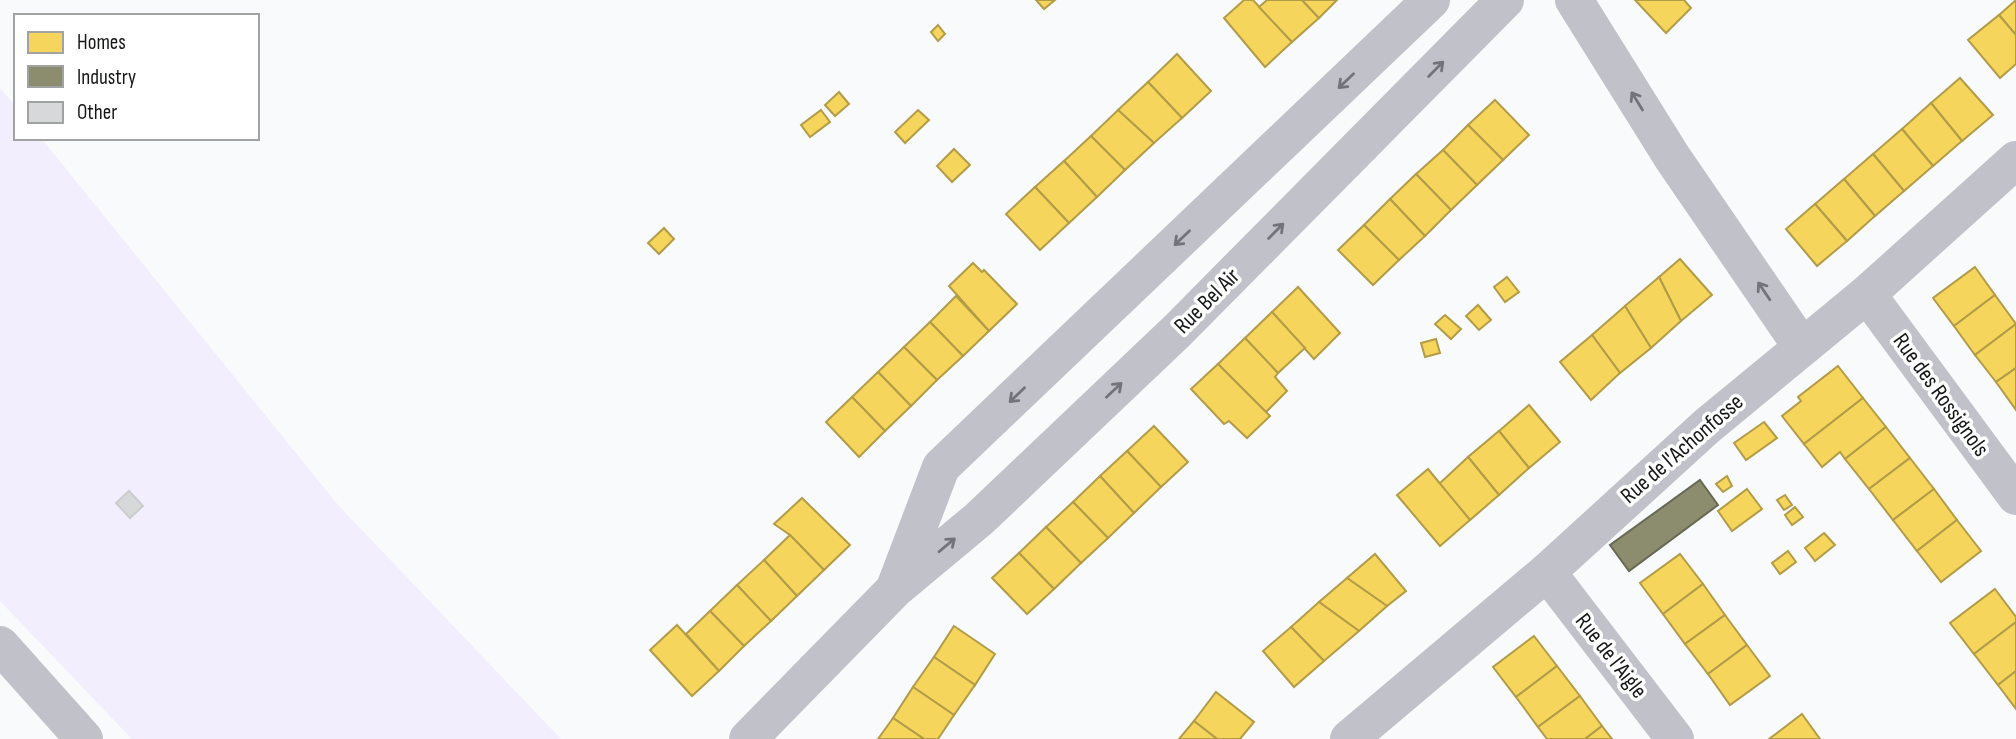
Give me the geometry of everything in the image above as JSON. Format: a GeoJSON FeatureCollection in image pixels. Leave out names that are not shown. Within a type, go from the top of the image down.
{"type":"FeatureCollection","features":[{"type":"Feature","properties":{"kind":"street","name":"Rue Bel Air"},"geometry":{"type":"LineString","coordinates":[[895,589],[941,467],[1431,0]]}},
{"type":"Feature","properties":{"kind":"street","name":"Rue Bel Air"},"geometry":{"type":"LineString","coordinates":[[748,739],[895,589],[979,519],[1177,331],[1505,0]]}},
{"type":"Feature","properties":{"kind":"street"},"geometry":{"type":"LineString","coordinates":[[1574,0],[1672,157],[1802,347]]}},
{"type":"Feature","properties":{"kind":"street","name":"Rue de l'Achonfosse"},"geometry":{"type":"LineString","coordinates":[[1349,739],[1546,572],[1676,453],[1867,294],[2016,160]]}},
{"type":"Feature","properties":{"kind":"street","name":"Rue des Rossignols"},"geometry":{"type":"LineString","coordinates":[[1867,294],[2016,496]]}},
{"type":"Feature","properties":{"kind":"street","name":"Rue de l'Aigle"},"geometry":{"type":"LineString","coordinates":[[1546,572],[1675,739]]}},
{"type":"Feature","properties":{"kind":"street"},"geometry":{"type":"LineString","coordinates":[[0,645],[84,739]]}},
{"type":"Feature","properties":{"kind":"shaded area"},"geometry":{"type":"Polygon","coordinates":[[[0,88],[14,105],[14,140],[43,140],[338,505],[561,739],[132,739],[0,601],[0,88]]]}},
{"type":"Feature","properties":{"kind":"building: Homes"},"geometry":{"type":"Polygon","coordinates":[[[1036,0],[1055,0],[1044,9],[1036,0]]]}},
{"type":"Feature","properties":{"kind":"building: Homes"},"geometry":{"type":"Polygon","coordinates":[[[1244,0],[1253,0],[1292,42],[1265,67],[1224,18],[1244,0]]]}},
{"type":"Feature","properties":{"kind":"building: Homes"},"geometry":{"type":"Polygon","coordinates":[[[1267,0],[1302,0],[1319,18],[1292,42],[1259,7],[1267,0]]]}},
{"type":"Feature","properties":{"kind":"building: Homes"},"geometry":{"type":"Polygon","coordinates":[[[1302,0],[1337,0],[1319,18],[1302,0]]]}},
{"type":"Feature","properties":{"kind":"building: Homes"},"geometry":{"type":"Polygon","coordinates":[[[1635,0],[1684,0],[1691,8],[1666,33],[1635,0]]]}},
{"type":"Feature","properties":{"kind":"building: Homes"},"geometry":{"type":"Polygon","coordinates":[[[2016,0],[2016,35],[1999,15],[2016,0]]]}},
{"type":"Feature","properties":{"kind":"building: Homes"},"geometry":{"type":"Polygon","coordinates":[[[1999,15],[2016,35],[2016,64],[2000,78],[1968,40],[1999,15]]]}},
{"type":"Feature","properties":{"kind":"building: Homes"},"geometry":{"type":"Polygon","coordinates":[[[938,25],[945,34],[938,41],[931,32],[938,25]]]}},
{"type":"Feature","properties":{"kind":"building: Homes"},"geometry":{"type":"Polygon","coordinates":[[[1177,54],[1211,91],[1182,118],[1148,82],[1177,54]]]}},
{"type":"Feature","properties":{"kind":"building: Homes"},"geometry":{"type":"Polygon","coordinates":[[[1960,78],[1993,115],[1962,141],[1931,103],[1960,78]]]}},
{"type":"Feature","properties":{"kind":"building: Homes"},"geometry":{"type":"Polygon","coordinates":[[[1148,82],[1182,118],[1154,143],[1118,110],[1148,82]]]}},
{"type":"Feature","properties":{"kind":"building: Homes"},"geometry":{"type":"Polygon","coordinates":[[[839,92],[849,104],[835,116],[825,105],[839,92]]]}},
{"type":"Feature","properties":{"kind":"building: Homes"},"geometry":{"type":"Polygon","coordinates":[[[1495,100],[1529,135],[1503,160],[1468,125],[1495,100]]]}},
{"type":"Feature","properties":{"kind":"building: Homes"},"geometry":{"type":"Polygon","coordinates":[[[1931,103],[1962,141],[1933,166],[1902,129],[1931,103]]]}},
{"type":"Feature","properties":{"kind":"building: Homes"},"geometry":{"type":"Polygon","coordinates":[[[821,110],[830,122],[810,137],[801,125],[821,110]]]}},
{"type":"Feature","properties":{"kind":"building: Homes"},"geometry":{"type":"Polygon","coordinates":[[[918,110],[929,120],[905,143],[895,132],[918,110]]]}},
{"type":"Feature","properties":{"kind":"building: Homes"},"geometry":{"type":"Polygon","coordinates":[[[1118,110],[1154,143],[1125,170],[1091,136],[1118,110]]]}},
{"type":"Feature","properties":{"kind":"building: Homes"},"geometry":{"type":"Polygon","coordinates":[[[1468,125],[1503,160],[1477,185],[1443,150],[1468,125]]]}},
{"type":"Feature","properties":{"kind":"building: Homes"},"geometry":{"type":"Polygon","coordinates":[[[1902,129],[1933,166],[1904,191],[1873,154],[1902,129]]]}},
{"type":"Feature","properties":{"kind":"building: Homes"},"geometry":{"type":"Polygon","coordinates":[[[1091,136],[1125,170],[1097,197],[1064,161],[1091,136]]]}},
{"type":"Feature","properties":{"kind":"building: Homes"},"geometry":{"type":"Polygon","coordinates":[[[954,149],[970,165],[952,182],[937,166],[954,149]]]}},
{"type":"Feature","properties":{"kind":"building: Homes"},"geometry":{"type":"Polygon","coordinates":[[[1443,150],[1477,185],[1451,210],[1416,174],[1443,150]]]}},
{"type":"Feature","properties":{"kind":"building: Homes"},"geometry":{"type":"Polygon","coordinates":[[[1873,154],[1904,191],[1875,216],[1844,179],[1873,154]]]}},
{"type":"Feature","properties":{"kind":"building: Homes"},"geometry":{"type":"Polygon","coordinates":[[[1064,161],[1097,197],[1069,223],[1035,187],[1064,161]]]}},
{"type":"Feature","properties":{"kind":"building: Homes"},"geometry":{"type":"Polygon","coordinates":[[[1416,174],[1451,210],[1425,236],[1390,199],[1416,174]]]}},
{"type":"Feature","properties":{"kind":"building: Homes"},"geometry":{"type":"Polygon","coordinates":[[[1844,179],[1875,216],[1847,241],[1815,204],[1844,179]]]}},
{"type":"Feature","properties":{"kind":"building: Homes"},"geometry":{"type":"Polygon","coordinates":[[[1035,187],[1069,223],[1040,250],[1006,214],[1035,187]]]}},
{"type":"Feature","properties":{"kind":"building: Homes"},"geometry":{"type":"Polygon","coordinates":[[[1390,199],[1425,236],[1399,260],[1364,225],[1390,199]]]}},
{"type":"Feature","properties":{"kind":"building: Homes"},"geometry":{"type":"Polygon","coordinates":[[[1815,204],[1847,241],[1817,266],[1786,229],[1815,204]]]}},
{"type":"Feature","properties":{"kind":"building: Homes"},"geometry":{"type":"Polygon","coordinates":[[[1364,225],[1399,260],[1373,285],[1338,250],[1364,225]]]}},
{"type":"Feature","properties":{"kind":"building: Homes"},"geometry":{"type":"Polygon","coordinates":[[[664,228],[674,239],[659,254],[648,243],[664,228]]]}},
{"type":"Feature","properties":{"kind":"building: Homes"},"geometry":{"type":"Polygon","coordinates":[[[1680,259],[1712,295],[1681,321],[1659,277],[1680,259]]]}},
{"type":"Feature","properties":{"kind":"building: Homes"},"geometry":{"type":"Polygon","coordinates":[[[973,263],[982,272],[984,270],[1017,304],[989,331],[949,286],[973,263]]]}},
{"type":"Feature","properties":{"kind":"building: Homes"},"geometry":{"type":"Polygon","coordinates":[[[1975,267],[1995,295],[1954,326],[1933,298],[1975,267]]]}},
{"type":"Feature","properties":{"kind":"building: Homes"},"geometry":{"type":"Polygon","coordinates":[[[1507,277],[1519,292],[1505,302],[1494,287],[1507,277]]]}},
{"type":"Feature","properties":{"kind":"building: Homes"},"geometry":{"type":"Polygon","coordinates":[[[1659,277],[1681,321],[1651,348],[1625,306],[1659,277]]]}},
{"type":"Feature","properties":{"kind":"building: Homes"},"geometry":{"type":"Polygon","coordinates":[[[1298,287],[1340,333],[1314,359],[1272,312],[1298,287]]]}},
{"type":"Feature","properties":{"kind":"building: Homes"},"geometry":{"type":"Polygon","coordinates":[[[1995,295],[2016,324],[1975,355],[1954,326],[1995,295]]]}},
{"type":"Feature","properties":{"kind":"building: Homes"},"geometry":{"type":"Polygon","coordinates":[[[956,296],[989,331],[963,356],[930,322],[956,296]]]}},
{"type":"Feature","properties":{"kind":"building: Homes"},"geometry":{"type":"Polygon","coordinates":[[[1478,305],[1491,320],[1479,330],[1466,316],[1478,305]]]}},
{"type":"Feature","properties":{"kind":"building: Homes"},"geometry":{"type":"Polygon","coordinates":[[[1625,306],[1651,348],[1620,373],[1592,335],[1625,306]]]}},
{"type":"Feature","properties":{"kind":"building: Homes"},"geometry":{"type":"Polygon","coordinates":[[[1272,312],[1305,348],[1278,373],[1245,338],[1272,312]]]}},
{"type":"Feature","properties":{"kind":"building: Homes"},"geometry":{"type":"Polygon","coordinates":[[[1445,315],[1461,329],[1451,339],[1435,324],[1445,315]]]}},
{"type":"Feature","properties":{"kind":"building: Homes"},"geometry":{"type":"Polygon","coordinates":[[[930,322],[963,356],[937,380],[904,347],[930,322]]]}},
{"type":"Feature","properties":{"kind":"building: Homes"},"geometry":{"type":"Polygon","coordinates":[[[2016,324],[2016,368],[1996,382],[1975,355],[2016,324]]]}},
{"type":"Feature","properties":{"kind":"building: Homes"},"geometry":{"type":"Polygon","coordinates":[[[1592,335],[1620,373],[1591,400],[1560,362],[1592,335]]]}},
{"type":"Feature","properties":{"kind":"building: Homes"},"geometry":{"type":"Polygon","coordinates":[[[1245,338],[1278,373],[1275,377],[1287,391],[1266,412],[1218,364],[1245,338]]]}},
{"type":"Feature","properties":{"kind":"building: Homes"},"geometry":{"type":"Polygon","coordinates":[[[1436,339],[1440,353],[1425,357],[1421,343],[1436,339]]]}},
{"type":"Feature","properties":{"kind":"building: Homes"},"geometry":{"type":"Polygon","coordinates":[[[904,347],[937,380],[911,406],[878,372],[904,347]]]}},
{"type":"Feature","properties":{"kind":"building: Homes"},"geometry":{"type":"Polygon","coordinates":[[[1218,364],[1270,416],[1247,438],[1229,421],[1224,424],[1191,389],[1218,364]]]}},
{"type":"Feature","properties":{"kind":"building: Homes"},"geometry":{"type":"Polygon","coordinates":[[[1838,366],[1863,398],[1804,444],[1782,416],[1801,401],[1798,397],[1838,366]]]}},
{"type":"Feature","properties":{"kind":"building: Homes"},"geometry":{"type":"Polygon","coordinates":[[[2016,368],[2016,410],[1996,382],[2016,368]]]}},
{"type":"Feature","properties":{"kind":"building: Homes"},"geometry":{"type":"Polygon","coordinates":[[[878,372],[911,406],[885,431],[852,397],[878,372]]]}},
{"type":"Feature","properties":{"kind":"building: Homes"},"geometry":{"type":"Polygon","coordinates":[[[852,397],[885,431],[859,457],[826,422],[852,397]]]}},
{"type":"Feature","properties":{"kind":"building: Homes"},"geometry":{"type":"Polygon","coordinates":[[[1863,398],[1886,427],[1845,459],[1840,452],[1822,467],[1804,444],[1863,398]]]}},
{"type":"Feature","properties":{"kind":"building: Homes"},"geometry":{"type":"Polygon","coordinates":[[[1529,405],[1560,442],[1529,468],[1499,431],[1529,405]]]}},
{"type":"Feature","properties":{"kind":"building: Homes"},"geometry":{"type":"Polygon","coordinates":[[[1764,422],[1777,438],[1746,460],[1734,443],[1764,422]]]}},
{"type":"Feature","properties":{"kind":"building: Homes"},"geometry":{"type":"Polygon","coordinates":[[[1154,426],[1188,462],[1161,487],[1127,451],[1154,426]]]}},
{"type":"Feature","properties":{"kind":"building: Homes"},"geometry":{"type":"Polygon","coordinates":[[[1886,427],[1910,458],[1869,489],[1845,459],[1886,427]]]}},
{"type":"Feature","properties":{"kind":"building: Homes"},"geometry":{"type":"Polygon","coordinates":[[[1499,431],[1529,468],[1499,495],[1468,457],[1499,431]]]}},
{"type":"Feature","properties":{"kind":"building: Homes"},"geometry":{"type":"Polygon","coordinates":[[[1127,451],[1161,487],[1134,513],[1100,476],[1127,451]]]}},
{"type":"Feature","properties":{"kind":"building: Homes"},"geometry":{"type":"Polygon","coordinates":[[[1468,457],[1499,495],[1470,520],[1439,484],[1468,457]]]}},
{"type":"Feature","properties":{"kind":"building: Homes"},"geometry":{"type":"Polygon","coordinates":[[[1910,458],[1934,489],[1893,520],[1869,489],[1910,458]]]}},
{"type":"Feature","properties":{"kind":"building: Homes"},"geometry":{"type":"Polygon","coordinates":[[[1428,469],[1470,520],[1440,546],[1397,495],[1428,469]]]}},
{"type":"Feature","properties":{"kind":"building: Homes"},"geometry":{"type":"Polygon","coordinates":[[[1100,476],[1134,513],[1108,538],[1073,502],[1100,476]]]}},
{"type":"Feature","properties":{"kind":"building: Homes"},"geometry":{"type":"Polygon","coordinates":[[[1727,476],[1732,486],[1723,492],[1716,484],[1727,476]]]}},
{"type":"Feature","properties":{"kind":"building: Homes"},"geometry":{"type":"Polygon","coordinates":[[[1747,489],[1762,509],[1732,531],[1718,511],[1747,489]]]}},
{"type":"Feature","properties":{"kind":"building: Homes"},"geometry":{"type":"Polygon","coordinates":[[[1934,489],[1957,520],[1917,551],[1893,520],[1934,489]]]}},
{"type":"Feature","properties":{"kind":"building: Homes"},"geometry":{"type":"Polygon","coordinates":[[[1785,495],[1792,505],[1784,510],[1777,500],[1785,495]]]}},
{"type":"Feature","properties":{"kind":"building: Homes"},"geometry":{"type":"Polygon","coordinates":[[[802,498],[850,545],[824,570],[790,535],[774,524],[802,498]]]}},
{"type":"Feature","properties":{"kind":"building: Homes"},"geometry":{"type":"Polygon","coordinates":[[[1073,502],[1108,538],[1081,563],[1046,527],[1073,502]]]}},
{"type":"Feature","properties":{"kind":"building: Homes"},"geometry":{"type":"Polygon","coordinates":[[[1795,507],[1803,517],[1792,525],[1785,515],[1795,507]]]}},
{"type":"Feature","properties":{"kind":"building: Homes"},"geometry":{"type":"Polygon","coordinates":[[[1957,520],[1981,551],[1941,582],[1917,551],[1957,520]]]}},
{"type":"Feature","properties":{"kind":"building: Homes"},"geometry":{"type":"Polygon","coordinates":[[[1046,527],[1081,563],[1054,589],[1019,553],[1046,527]]]}},
{"type":"Feature","properties":{"kind":"building: Homes"},"geometry":{"type":"Polygon","coordinates":[[[1824,533],[1835,545],[1815,561],[1805,548],[1824,533]]]}},
{"type":"Feature","properties":{"kind":"building: Homes"},"geometry":{"type":"Polygon","coordinates":[[[790,535],[824,570],[797,596],[764,560],[790,535]]]}},
{"type":"Feature","properties":{"kind":"building: Homes"},"geometry":{"type":"Polygon","coordinates":[[[1788,551],[1796,562],[1780,574],[1772,563],[1788,551]]]}},
{"type":"Feature","properties":{"kind":"building: Homes"},"geometry":{"type":"Polygon","coordinates":[[[1019,553],[1054,589],[1027,614],[992,578],[1019,553]]]}},
{"type":"Feature","properties":{"kind":"building: Homes"},"geometry":{"type":"Polygon","coordinates":[[[1375,554],[1406,591],[1387,606],[1347,578],[1375,554]]]}},
{"type":"Feature","properties":{"kind":"building: Homes"},"geometry":{"type":"Polygon","coordinates":[[[1680,554],[1703,584],[1663,614],[1640,583],[1680,554]]]}},
{"type":"Feature","properties":{"kind":"building: Homes"},"geometry":{"type":"Polygon","coordinates":[[[764,560],[797,596],[771,621],[737,585],[764,560]]]}},
{"type":"Feature","properties":{"kind":"building: Homes"},"geometry":{"type":"Polygon","coordinates":[[[1347,578],[1387,606],[1359,631],[1319,602],[1347,578]]]}},
{"type":"Feature","properties":{"kind":"building: Homes"},"geometry":{"type":"Polygon","coordinates":[[[1703,584],[1725,615],[1685,644],[1663,614],[1703,584]]]}},
{"type":"Feature","properties":{"kind":"building: Homes"},"geometry":{"type":"Polygon","coordinates":[[[737,585],[771,621],[744,646],[710,611],[737,585]]]}},
{"type":"Feature","properties":{"kind":"building: Homes"},"geometry":{"type":"Polygon","coordinates":[[[1995,589],[2016,617],[2016,622],[1974,654],[1950,623],[1995,589]]]}},
{"type":"Feature","properties":{"kind":"building: Homes"},"geometry":{"type":"Polygon","coordinates":[[[1319,602],[1359,631],[1324,661],[1291,627],[1319,602]]]}},
{"type":"Feature","properties":{"kind":"building: Homes"},"geometry":{"type":"Polygon","coordinates":[[[710,611],[744,646],[719,671],[686,634],[710,611]]]}},
{"type":"Feature","properties":{"kind":"building: Homes"},"geometry":{"type":"Polygon","coordinates":[[[1725,615],[1747,645],[1708,674],[1685,644],[1725,615]]]}},
{"type":"Feature","properties":{"kind":"building: Homes"},"geometry":{"type":"Polygon","coordinates":[[[2016,622],[2016,671],[1998,685],[1974,654],[2016,622]]]}},
{"type":"Feature","properties":{"kind":"building: Homes"},"geometry":{"type":"Polygon","coordinates":[[[677,625],[719,671],[692,696],[650,650],[677,625]]]}},
{"type":"Feature","properties":{"kind":"building: Homes"},"geometry":{"type":"Polygon","coordinates":[[[954,626],[995,654],[975,685],[934,657],[954,626]]]}},
{"type":"Feature","properties":{"kind":"building: Homes"},"geometry":{"type":"Polygon","coordinates":[[[1291,627],[1324,661],[1294,687],[1263,651],[1291,627]]]}},
{"type":"Feature","properties":{"kind":"building: Homes"},"geometry":{"type":"Polygon","coordinates":[[[1534,636],[1557,666],[1516,697],[1493,667],[1534,636]]]}},
{"type":"Feature","properties":{"kind":"building: Homes"},"geometry":{"type":"Polygon","coordinates":[[[1747,645],[1770,676],[1730,705],[1708,674],[1747,645]]]}},
{"type":"Feature","properties":{"kind":"building: Homes"},"geometry":{"type":"Polygon","coordinates":[[[934,657],[975,685],[954,715],[913,687],[934,657]]]}},
{"type":"Feature","properties":{"kind":"building: Homes"},"geometry":{"type":"Polygon","coordinates":[[[1557,666],[1580,696],[1538,727],[1516,697],[1557,666]]]}},
{"type":"Feature","properties":{"kind":"building: Homes"},"geometry":{"type":"Polygon","coordinates":[[[2016,671],[2016,709],[1998,685],[2016,671]]]}},
{"type":"Feature","properties":{"kind":"building: Homes"},"geometry":{"type":"Polygon","coordinates":[[[913,687],[954,715],[938,739],[924,739],[893,718],[913,687]]]}},
{"type":"Feature","properties":{"kind":"building: Homes"},"geometry":{"type":"Polygon","coordinates":[[[1216,692],[1254,722],[1240,739],[1217,739],[1194,721],[1216,692]]]}},
{"type":"Feature","properties":{"kind":"building: Homes"},"geometry":{"type":"Polygon","coordinates":[[[1580,696],[1602,726],[1585,739],[1547,739],[1538,727],[1580,696]]]}},
{"type":"Feature","properties":{"kind":"building: Homes"},"geometry":{"type":"Polygon","coordinates":[[[1802,714],[1820,739],[1769,739],[1802,714]]]}},
{"type":"Feature","properties":{"kind":"building: Homes"},"geometry":{"type":"Polygon","coordinates":[[[893,718],[924,739],[878,739],[893,718]]]}},
{"type":"Feature","properties":{"kind":"building: Homes"},"geometry":{"type":"Polygon","coordinates":[[[1194,721],[1217,739],[1179,739],[1194,721]]]}},
{"type":"Feature","properties":{"kind":"building: Homes"},"geometry":{"type":"Polygon","coordinates":[[[1602,726],[1612,739],[1585,739],[1602,726]]]}},
{"type":"Feature","properties":{"kind":"building: Industry"},"geometry":{"type":"Polygon","coordinates":[[[1700,480],[1718,505],[1629,571],[1610,545],[1700,480]]]}},
{"type":"Feature","properties":{"kind":"building: Other"},"geometry":{"type":"Polygon","coordinates":[[[129,491],[143,506],[130,518],[116,503],[129,491]]]}}]}
